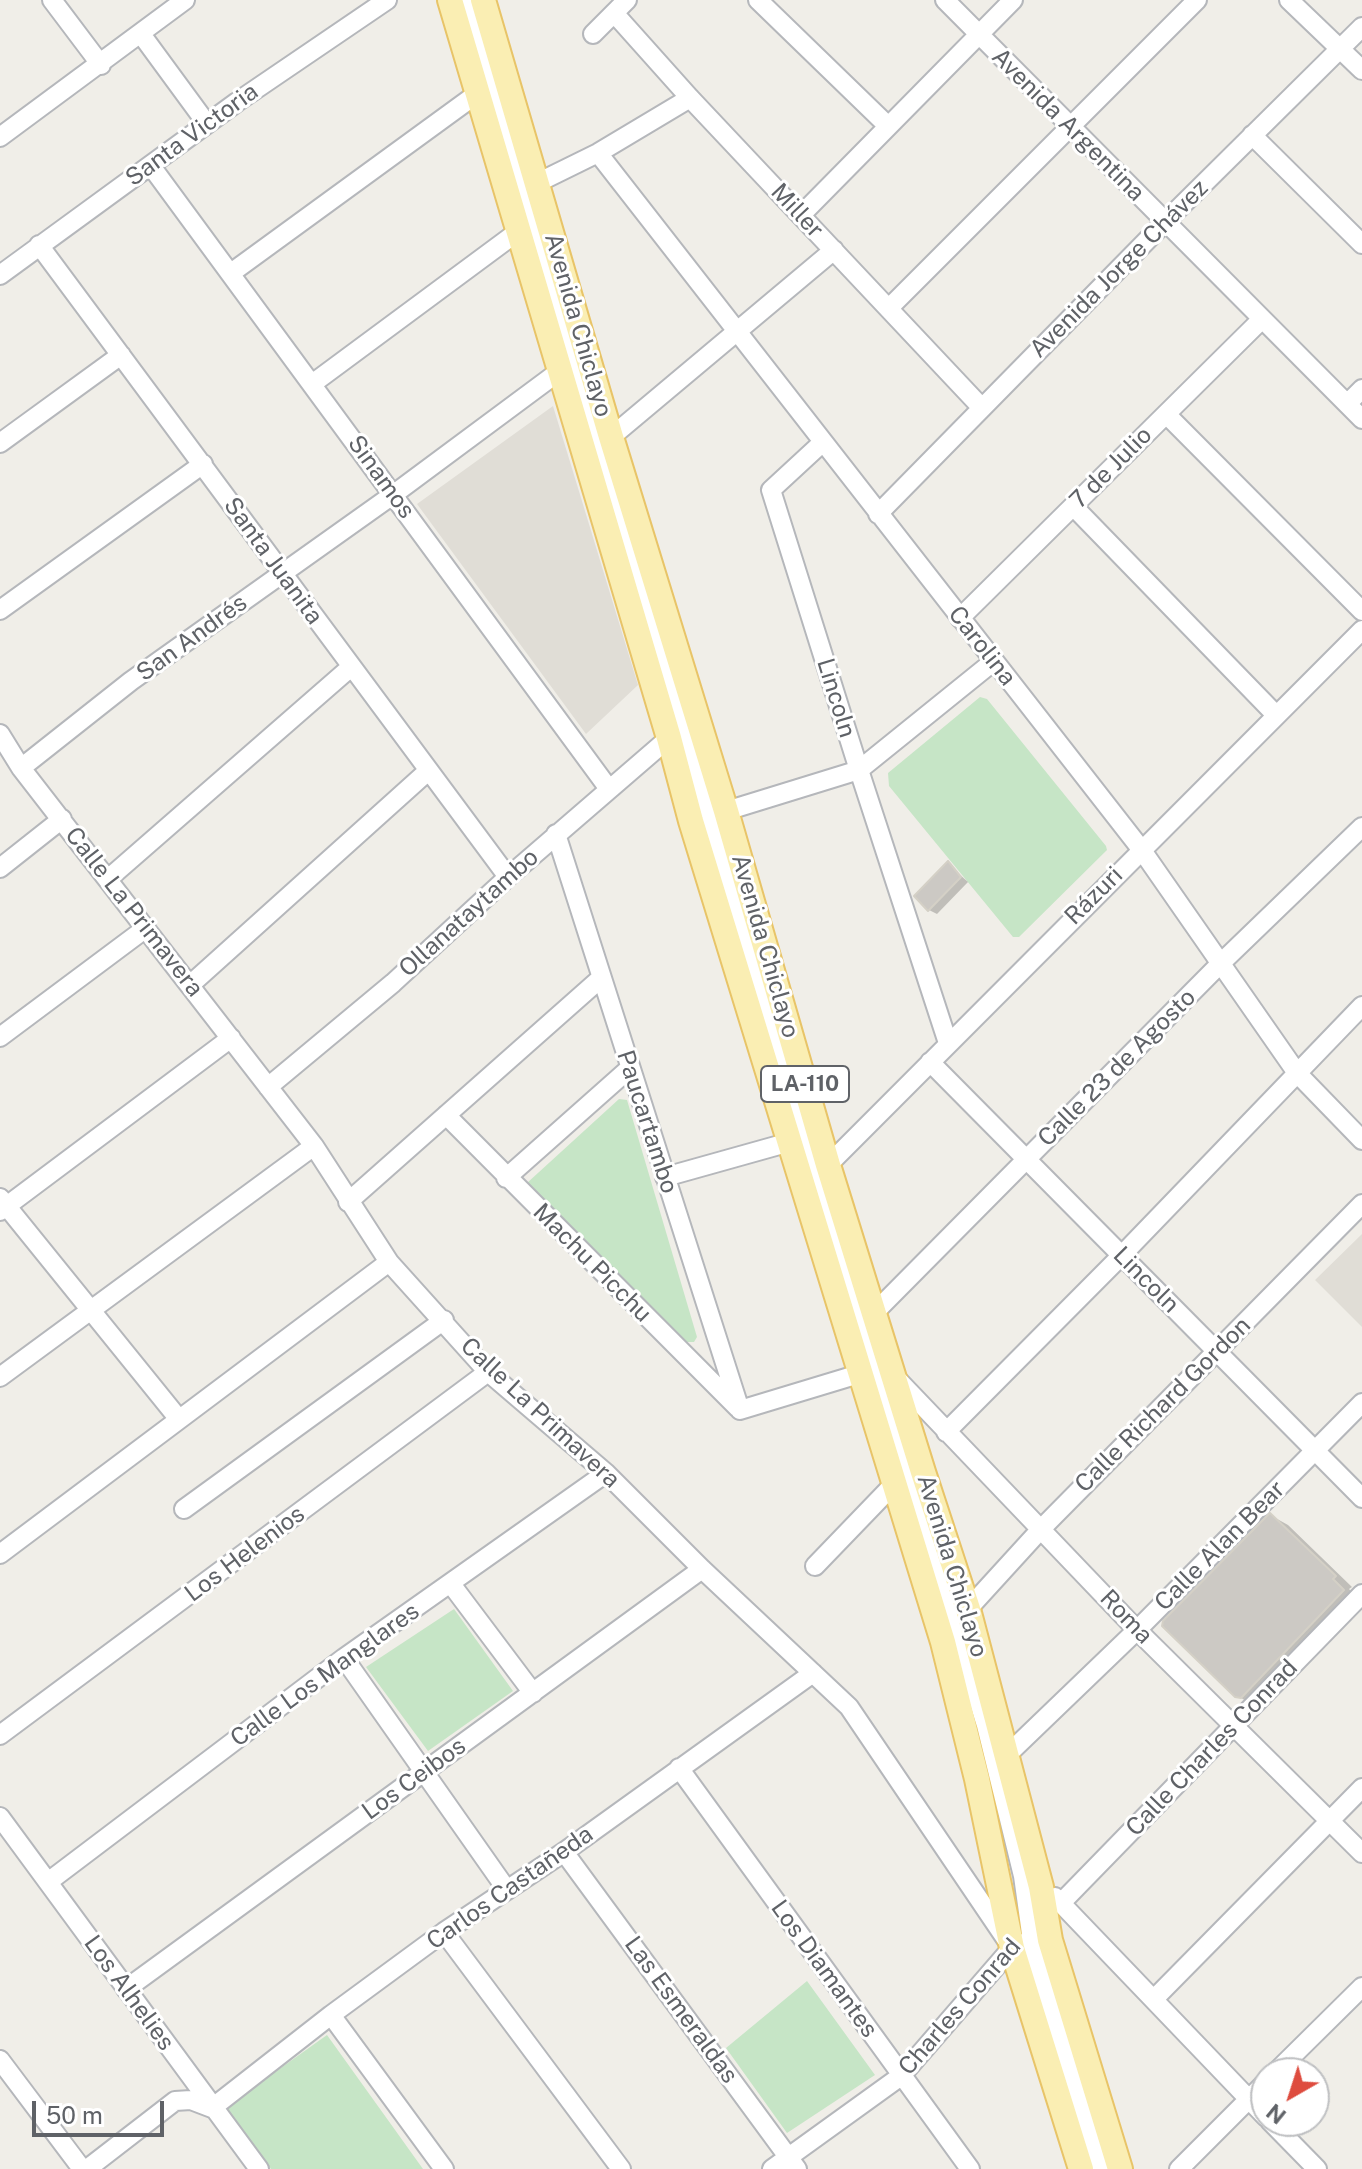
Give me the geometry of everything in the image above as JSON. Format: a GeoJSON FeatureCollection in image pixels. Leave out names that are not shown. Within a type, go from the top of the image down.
{"type":"FeatureCollection","features":[{"type":"Feature","properties":{"kind":"main road","name":"Avenida Chiclayo"},"geometry":{"type":"LineString","coordinates":[[450,0],[691,821],[845,1318],[877,1375],[968,1609],[1041,1887],[1050,1940],[1120,2169]]}},
{"type":"Feature","properties":{"kind":"main road","name":"Avenida Chiclayo"},"geometry":{"type":"LineString","coordinates":[[483,0],[611,437],[726,811],[828,1165],[875,1312],[877,1375],[894,1484],[943,1642],[977,1779],[1012,1948],[1081,2169]]}},
{"type":"Feature","properties":{"kind":"street"},"geometry":{"type":"LineString","coordinates":[[52,0],[101,65]]}},
{"type":"Feature","properties":{"kind":"street"},"geometry":{"type":"LineString","coordinates":[[2,131],[101,65],[185,0]]}},
{"type":"Feature","properties":{"kind":"street","name":"Santa Victoria"},"geometry":{"type":"LineString","coordinates":[[0,275],[207,124],[387,0]]}},
{"type":"Feature","properties":{"kind":"street","name":"Avenida Chiclayo"},"geometry":{"type":"LineString","coordinates":[[467,0],[877,1375],[986,1725],[1023,1876],[1034,1955],[1101,2169]]}},
{"type":"Feature","properties":{"kind":"street"},"geometry":{"type":"LineString","coordinates":[[758,0],[888,126]]}},
{"type":"Feature","properties":{"kind":"street","name":"Avenida Argentina"},"geometry":{"type":"LineString","coordinates":[[945,0],[1362,419]]}},
{"type":"Feature","properties":{"kind":"street"},"geometry":{"type":"LineString","coordinates":[[801,215],[1013,0]]}},
{"type":"Feature","properties":{"kind":"street"},"geometry":{"type":"LineString","coordinates":[[889,308],[1197,0]]}},
{"type":"Feature","properties":{"kind":"street"},"geometry":{"type":"LineString","coordinates":[[1289,0],[1362,70]]}},
{"type":"Feature","properties":{"kind":"street"},"geometry":{"type":"LineString","coordinates":[[593,34],[620,6]]}},
{"type":"Feature","properties":{"kind":"street","name":"Miller"},"geometry":{"type":"LineString","coordinates":[[620,6],[690,98],[982,408]]}},
{"type":"Feature","properties":{"kind":"street","name":"Avenida Jorge Chávez"},"geometry":{"type":"LineString","coordinates":[[878,514],[1362,27]]}},
{"type":"Feature","properties":{"kind":"street"},"geometry":{"type":"LineString","coordinates":[[141,34],[207,124]]}},
{"type":"Feature","properties":{"kind":"street"},"geometry":{"type":"LineString","coordinates":[[231,273],[478,93]]}},
{"type":"Feature","properties":{"kind":"street"},"geometry":{"type":"LineString","coordinates":[[537,183],[598,153],[690,98]]}},
{"type":"Feature","properties":{"kind":"street"},"geometry":{"type":"LineString","coordinates":[[1252,135],[1362,244]]}},
{"type":"Feature","properties":{"kind":"street","name":"Carolina"},"geometry":{"type":"LineString","coordinates":[[598,153],[1141,849],[1297,1073],[1362,1140]]}},
{"type":"Feature","properties":{"kind":"street","name":"Sinamos"},"geometry":{"type":"LineString","coordinates":[[151,166],[609,789]]}},
{"type":"Feature","properties":{"kind":"street"},"geometry":{"type":"LineString","coordinates":[[312,384],[520,230]]}},
{"type":"Feature","properties":{"kind":"street","name":"Santa Juanita"},"geometry":{"type":"LineString","coordinates":[[39,245],[508,877]]}},
{"type":"Feature","properties":{"kind":"street"},"geometry":{"type":"LineString","coordinates":[[611,437],[834,250]]}},
{"type":"Feature","properties":{"kind":"street","name":"7 de Julio"},"geometry":{"type":"LineString","coordinates":[[960,618],[1262,319]]}},
{"type":"Feature","properties":{"kind":"street"},"geometry":{"type":"LineString","coordinates":[[0,443],[121,355]]}},
{"type":"Feature","properties":{"kind":"street","name":"San Andrés"},"geometry":{"type":"LineString","coordinates":[[21,768],[131,681],[394,494],[561,370]]}},
{"type":"Feature","properties":{"kind":"street"},"geometry":{"type":"LineString","coordinates":[[1347,404],[1362,389]]}},
{"type":"Feature","properties":{"kind":"street"},"geometry":{"type":"LineString","coordinates":[[1166,414],[1362,611]]}},
{"type":"Feature","properties":{"kind":"street","name":"Lincoln"},"geometry":{"type":"LineString","coordinates":[[823,442],[771,490],[948,1043]]}},
{"type":"Feature","properties":{"kind":"street"},"geometry":{"type":"LineString","coordinates":[[0,610],[203,464]]}},
{"type":"Feature","properties":{"kind":"street"},"geometry":{"type":"LineString","coordinates":[[1073,506],[1276,715]]}},
{"type":"Feature","properties":{"kind":"street","name":"Rázuri"},"geometry":{"type":"LineString","coordinates":[[828,1165],[1362,630]]}},
{"type":"Feature","properties":{"kind":"street"},"geometry":{"type":"LineString","coordinates":[[726,811],[859,770],[994,661]]}},
{"type":"Feature","properties":{"kind":"street"},"geometry":{"type":"LineString","coordinates":[[108,879],[351,667]]}},
{"type":"Feature","properties":{"kind":"street","name":"Calle La Primavera"},"geometry":{"type":"LineString","coordinates":[[0,734],[21,768],[314,1146],[389,1262],[488,1372],[606,1473],[702,1569],[849,1707],[1012,1948]]}},
{"type":"Feature","properties":{"kind":"street","name":"Ollanataytambo"},"geometry":{"type":"LineString","coordinates":[[268,1087],[393,983],[556,834],[669,738]]}},
{"type":"Feature","properties":{"kind":"street"},"geometry":{"type":"LineString","coordinates":[[190,985],[428,771]]}},
{"type":"Feature","properties":{"kind":"street"},"geometry":{"type":"LineString","coordinates":[[0,868],[62,819]]}},
{"type":"Feature","properties":{"kind":"street","name":"Calle 23 de Agosto"},"geometry":{"type":"LineString","coordinates":[[875,1312],[1221,963],[1362,827]]}},
{"type":"Feature","properties":{"kind":"street","name":"Paucartambo"},"geometry":{"type":"LineString","coordinates":[[556,834],[740,1410]]}},
{"type":"Feature","properties":{"kind":"street"},"geometry":{"type":"LineString","coordinates":[[0,1037],[146,928]]}},
{"type":"Feature","properties":{"kind":"street"},"geometry":{"type":"LineString","coordinates":[[348,1202],[601,978]]}},
{"type":"Feature","properties":{"kind":"street"},"geometry":{"type":"LineString","coordinates":[[946,1432],[1362,1006]]}},
{"type":"Feature","properties":{"kind":"street"},"geometry":{"type":"LineString","coordinates":[[178,1418],[2,1205],[231,1038]]}},
{"type":"Feature","properties":{"kind":"street","name":"Lincoln"},"geometry":{"type":"LineString","coordinates":[[930,1062],[1362,1498]]}},
{"type":"Feature","properties":{"kind":"street"},"geometry":{"type":"LineString","coordinates":[[506,1178],[630,1068]]}},
{"type":"Feature","properties":{"kind":"street","name":"Machu Picchu"},"geometry":{"type":"LineString","coordinates":[[446,1115],[740,1410]]}},
{"type":"Feature","properties":{"kind":"street"},"geometry":{"type":"LineString","coordinates":[[665,1177],[790,1142]]}},
{"type":"Feature","properties":{"kind":"street"},"geometry":{"type":"LineString","coordinates":[[4,1366],[90,1309],[314,1146]]}},
{"type":"Feature","properties":{"kind":"street","name":"Calle Richard Gordon"},"geometry":{"type":"LineString","coordinates":[[968,1609],[1041,1529],[1362,1204]]}},
{"type":"Feature","properties":{"kind":"street"},"geometry":{"type":"LineString","coordinates":[[0,1554],[389,1262]]}},
{"type":"Feature","properties":{"kind":"street"},"geometry":{"type":"LineString","coordinates":[[184,1509],[444,1320]]}},
{"type":"Feature","properties":{"kind":"street","name":"Los Helenios"},"geometry":{"type":"LineString","coordinates":[[0,1735],[488,1372]]}},
{"type":"Feature","properties":{"kind":"street"},"geometry":{"type":"LineString","coordinates":[[740,1410],[877,1375]]}},
{"type":"Feature","properties":{"kind":"street","name":"Roma"},"geometry":{"type":"LineString","coordinates":[[877,1375],[946,1432],[1137,1630],[1362,1853]]}},
{"type":"Feature","properties":{"kind":"street","name":"Calle Alan Bear"},"geometry":{"type":"LineString","coordinates":[[1007,1755],[1137,1630],[1362,1403]]}},
{"type":"Feature","properties":{"kind":"street","name":"Calle Los Manglares"},"geometry":{"type":"LineString","coordinates":[[48,1882],[344,1658],[606,1473]]}},
{"type":"Feature","properties":{"kind":"street"},"geometry":{"type":"LineString","coordinates":[[815,1566],[894,1484]]}},
{"type":"Feature","properties":{"kind":"street","name":"Los Ceibos"},"geometry":{"type":"LineString","coordinates":[[126,1989],[702,1569]]}},
{"type":"Feature","properties":{"kind":"street"},"geometry":{"type":"LineString","coordinates":[[451,1584],[533,1693]]}},
{"type":"Feature","properties":{"kind":"street","name":"Calle Charles Conrad"},"geometry":{"type":"LineString","coordinates":[[1062,1902],[1362,1594]]}},
{"type":"Feature","properties":{"kind":"street"},"geometry":{"type":"LineString","coordinates":[[344,1658],[507,1890]]}},
{"type":"Feature","properties":{"kind":"street","name":"Carlos Castañeda"},"geometry":{"type":"LineString","coordinates":[[212,2108],[444,1932],[564,1852],[813,1673]]}},
{"type":"Feature","properties":{"kind":"street","name":"Los Diamantes"},"geometry":{"type":"LineString","coordinates":[[679,1768],[970,2169]]}},
{"type":"Feature","properties":{"kind":"street"},"geometry":{"type":"LineString","coordinates":[[1154,1999],[1362,1788]]}},
{"type":"Feature","properties":{"kind":"street","name":"Los Alhelies"},"geometry":{"type":"LineString","coordinates":[[0,1817],[259,2169]]}},
{"type":"Feature","properties":{"kind":"street","name":"Las Esmeraldas"},"geometry":{"type":"LineString","coordinates":[[564,1852],[793,2163]]}},
{"type":"Feature","properties":{"kind":"street"},"geometry":{"type":"LineString","coordinates":[[1041,1887],[1062,1902],[1248,2100],[1179,2169]]}},
{"type":"Feature","properties":{"kind":"street","name":"Charles Conrad"},"geometry":{"type":"LineString","coordinates":[[772,2169],[793,2163],[901,2076],[1028,1927]]}},
{"type":"Feature","properties":{"kind":"street"},"geometry":{"type":"LineString","coordinates":[[444,1932],[621,2169]]}},
{"type":"Feature","properties":{"kind":"street"},"geometry":{"type":"LineString","coordinates":[[1291,2057],[1362,1987]]}},
{"type":"Feature","properties":{"kind":"street"},"geometry":{"type":"LineString","coordinates":[[331,2015],[444,2169]]}},
{"type":"Feature","properties":{"kind":"street"},"geometry":{"type":"LineString","coordinates":[[0,2060],[85,2169],[175,2101],[191,2100],[212,2108]]}},
{"type":"Feature","properties":{"kind":"street"},"geometry":{"type":"LineString","coordinates":[[1286,2137],[1317,2169]]}},
{"type":"Feature","properties":{"kind":"shaded area"},"geometry":{"type":"Polygon","coordinates":[[[553,406],[638,685],[586,734],[417,504],[553,406]]]}},
{"type":"Feature","properties":{"kind":"shaded area"},"geometry":{"type":"Polygon","coordinates":[[[1362,1234],[1362,1327],[1315,1280],[1362,1234]]]}},
{"type":"Feature","properties":{"kind":"green space"},"geometry":{"type":"Polygon","coordinates":[[[980,697],[987,699],[1107,850],[1019,937],[1013,937],[889,786],[888,773],[980,697]]]}},
{"type":"Feature","properties":{"kind":"green space"},"geometry":{"type":"Polygon","coordinates":[[[619,1099],[627,1100],[697,1337],[694,1342],[687,1342],[527,1183],[619,1099]]]}},
{"type":"Feature","properties":{"kind":"green space"},"geometry":{"type":"Polygon","coordinates":[[[454,1609],[513,1691],[428,1751],[366,1667],[454,1609]]]}},
{"type":"Feature","properties":{"kind":"green space"},"geometry":{"type":"Polygon","coordinates":[[[807,1981],[875,2075],[787,2133],[726,2048],[807,1981]]]}},
{"type":"Feature","properties":{"kind":"green space"},"geometry":{"type":"Polygon","coordinates":[[[327,2035],[423,2169],[271,2169],[226,2107],[327,2035]]]}},
{"type":"Feature","properties":{"kind":"building"},"geometry":{"type":"Polygon","coordinates":[[[948,861],[961,877],[928,911],[914,896],[948,861]]]}},
{"type":"Feature","properties":{"kind":"building"},"geometry":{"type":"Polygon","coordinates":[[[1270,1513],[1336,1576],[1333,1579],[1344,1590],[1241,1698],[1235,1697],[1162,1626],[1163,1621],[1270,1513]]]}}]}
